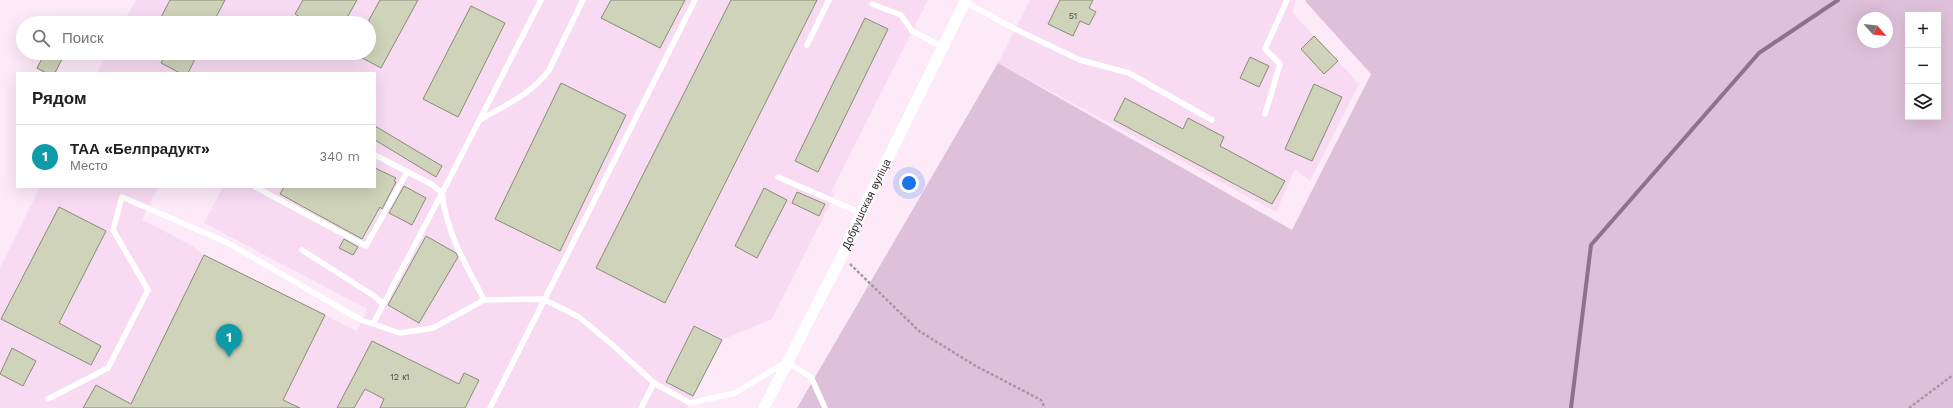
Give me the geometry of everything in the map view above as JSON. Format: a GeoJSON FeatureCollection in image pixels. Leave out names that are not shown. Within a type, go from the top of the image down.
{"type":"FeatureCollection","features":[{"type":"Feature","properties":{"kind":"street","name":"Добрушская вуліца"},"geometry":{"type":"LineString","coordinates":[[764,408],[786,362],[842,256],[861,213],[966,1]]}},
{"type":"Feature","properties":{"kind":"lane"},"geometry":{"type":"LineString","coordinates":[[373,324],[542,0]]}},
{"type":"Feature","properties":{"kind":"lane"},"geometry":{"type":"LineString","coordinates":[[480,120],[528,92],[541,81],[549,70],[583,0]]}},
{"type":"Feature","properties":{"kind":"lane"},"geometry":{"type":"LineString","coordinates":[[490,408],[695,0]]}},
{"type":"Feature","properties":{"kind":"lane"},"geometry":{"type":"LineString","coordinates":[[807,45],[829,0]]}},
{"type":"Feature","properties":{"kind":"lane"},"geometry":{"type":"LineString","coordinates":[[1265,114],[1280,64],[1265,49],[1287,0]]}},
{"type":"Feature","properties":{"kind":"lane"},"geometry":{"type":"LineString","coordinates":[[966,1],[1080,60],[1129,73],[1212,120]]}},
{"type":"Feature","properties":{"kind":"lane"},"geometry":{"type":"LineString","coordinates":[[872,4],[901,15],[912,31],[943,47]]}},
{"type":"Feature","properties":{"kind":"lane"},"geometry":{"type":"LineString","coordinates":[[376,156],[432,185],[442,193],[444,210],[450,233],[484,300]]}},
{"type":"Feature","properties":{"kind":"lane"},"geometry":{"type":"LineString","coordinates":[[257,188],[366,246],[407,172]]}},
{"type":"Feature","properties":{"kind":"lane"},"geometry":{"type":"LineString","coordinates":[[778,177],[861,213]]}},
{"type":"Feature","properties":{"kind":"lane"},"geometry":{"type":"LineString","coordinates":[[48,399],[108,368],[148,290],[113,230],[122,197],[226,242],[361,320],[400,333],[433,328],[484,300],[543,300],[579,317],[654,383],[690,403],[735,393],[786,362],[811,377],[825,408]]}},
{"type":"Feature","properties":{"kind":"lane"},"geometry":{"type":"LineString","coordinates":[[302,250],[374,296],[383,304]]}},
{"type":"Feature","properties":{"kind":"lane"},"geometry":{"type":"LineString","coordinates":[[641,408],[654,383]]}},
{"type":"Feature","properties":{"kind":"path"},"geometry":{"type":"LineString","coordinates":[[842,256],[919,331],[974,365],[1041,400],[1045,408]]}},
{"type":"Feature","properties":{"kind":"path"},"geometry":{"type":"LineString","coordinates":[[1909,408],[1953,375]]}},
{"type":"Feature","properties":{"kind":"shaded area"},"geometry":{"type":"Polygon","coordinates":[[[136,0],[928,0],[831,192],[835,194],[772,319],[722,340],[687,408],[0,408],[0,268],[40,188],[158,188],[142,220],[191,245],[204,255],[357,331],[367,309],[204,223],[222,188],[376,188],[376,72],[98,72],[104,60],[376,60],[376,16],[127,16],[136,0]]]}},
{"type":"Feature","properties":{"kind":"shaded area"},"geometry":{"type":"Polygon","coordinates":[[[1030,0],[1296,0],[1292,12],[1359,84],[1310,181],[1295,169],[1276,212],[998,63],[1030,0]]]}},
{"type":"Feature","properties":{"kind":"shaded area"},"geometry":{"type":"Polygon","coordinates":[[[1306,0],[1953,0],[1953,408],[797,408],[998,63],[1292,230],[1371,74],[1305,1],[1306,0]]]}},
{"type":"Feature","properties":{"kind":"building"},"geometry":{"type":"Polygon","coordinates":[[[170,0],[225,0],[217,16],[162,16],[170,0]]]}},
{"type":"Feature","properties":{"kind":"building"},"geometry":{"type":"Polygon","coordinates":[[[303,0],[357,0],[348,16],[299,16],[295,14],[303,0]]]}},
{"type":"Feature","properties":{"kind":"building"},"geometry":{"type":"Polygon","coordinates":[[[380,0],[418,0],[381,68],[366,60],[376,60],[376,16],[371,16],[380,0]]]}},
{"type":"Feature","properties":{"kind":"building"},"geometry":{"type":"Polygon","coordinates":[[[611,0],[685,0],[660,48],[601,18],[611,0]]]}},
{"type":"Feature","properties":{"kind":"building"},"geometry":{"type":"Polygon","coordinates":[[[731,0],[817,0],[665,303],[596,268],[731,0]]]}},
{"type":"Feature","properties":{"kind":"building"},"geometry":{"type":"Polygon","coordinates":[[[1060,0],[1093,0],[1089,8],[1096,12],[1089,25],[1080,21],[1073,36],[1048,24],[1060,0]]]}},
{"type":"Feature","properties":{"kind":"building"},"geometry":{"type":"Polygon","coordinates":[[[471,6],[505,23],[458,117],[423,99],[471,6]]]}},
{"type":"Feature","properties":{"kind":"building"},"geometry":{"type":"Polygon","coordinates":[[[865,18],[888,29],[818,172],[795,161],[865,18]]]}},
{"type":"Feature","properties":{"kind":"building"},"geometry":{"type":"Polygon","coordinates":[[[1314,36],[1338,61],[1324,74],[1301,49],[1314,36]]]}},
{"type":"Feature","properties":{"kind":"building"},"geometry":{"type":"Polygon","coordinates":[[[1250,57],[1269,66],[1259,87],[1240,78],[1250,57]]]}},
{"type":"Feature","properties":{"kind":"building"},"geometry":{"type":"Polygon","coordinates":[[[41,60],[62,60],[56,72],[44,72],[37,68],[41,60]]]}},
{"type":"Feature","properties":{"kind":"building"},"geometry":{"type":"Polygon","coordinates":[[[162,60],[194,60],[188,72],[178,72],[161,63],[162,60]]]}},
{"type":"Feature","properties":{"kind":"building"},"geometry":{"type":"Polygon","coordinates":[[[561,83],[626,115],[560,251],[495,219],[561,83]]]}},
{"type":"Feature","properties":{"kind":"building"},"geometry":{"type":"Polygon","coordinates":[[[1314,84],[1342,97],[1312,161],[1285,149],[1314,84]]]}},
{"type":"Feature","properties":{"kind":"building"},"geometry":{"type":"Polygon","coordinates":[[[1125,98],[1183,129],[1188,118],[1224,137],[1220,146],[1285,181],[1272,204],[1114,120],[1125,98]]]}},
{"type":"Feature","properties":{"kind":"building"},"geometry":{"type":"Polygon","coordinates":[[[376,127],[442,166],[436,177],[376,141],[376,127]]]}},
{"type":"Feature","properties":{"kind":"building"},"geometry":{"type":"Polygon","coordinates":[[[376,168],[396,178],[394,181],[396,182],[382,209],[380,207],[362,239],[280,194],[283,188],[376,188],[376,168]]]}},
{"type":"Feature","properties":{"kind":"building"},"geometry":{"type":"Polygon","coordinates":[[[404,186],[426,198],[412,225],[389,213],[404,186]]]}},
{"type":"Feature","properties":{"kind":"building"},"geometry":{"type":"Polygon","coordinates":[[[764,188],[787,200],[757,258],[735,246],[764,188]]]}},
{"type":"Feature","properties":{"kind":"building"},"geometry":{"type":"Polygon","coordinates":[[[797,192],[825,204],[819,216],[792,203],[797,192]]]}},
{"type":"Feature","properties":{"kind":"building"},"geometry":{"type":"Polygon","coordinates":[[[59,207],[106,231],[59,323],[101,346],[91,365],[1,319],[59,207]]]}},
{"type":"Feature","properties":{"kind":"building"},"geometry":{"type":"Polygon","coordinates":[[[426,236],[456,253],[458,257],[419,323],[388,305],[426,236]]]}},
{"type":"Feature","properties":{"kind":"building"},"geometry":{"type":"Polygon","coordinates":[[[344,239],[358,247],[353,255],[339,248],[344,239]]]}},
{"type":"Feature","properties":{"kind":"building"},"geometry":{"type":"Polygon","coordinates":[[[204,255],[325,315],[283,400],[300,408],[83,408],[96,385],[131,404],[204,255]]]}},
{"type":"Feature","properties":{"kind":"building"},"geometry":{"type":"Polygon","coordinates":[[[694,326],[722,340],[693,396],[666,382],[694,326]]]}},
{"type":"Feature","properties":{"kind":"building"},"geometry":{"type":"Polygon","coordinates":[[[372,341],[459,384],[464,373],[479,380],[465,408],[380,408],[384,399],[365,389],[354,408],[337,408],[372,341]]]}},
{"type":"Feature","properties":{"kind":"building"},"geometry":{"type":"Polygon","coordinates":[[[12,348],[36,361],[23,386],[0,374],[12,348]]]}},
{"type":"Feature","properties":{"kind":"waterway"},"geometry":{"type":"LineString","coordinates":[[1571,408],[1591,245],[1759,53],[1838,0]]}},
{"type":"Feature","properties":{"kind":"place","name":"ТАА «Белпрадукт»"},"geometry":{"type":"Point","coordinates":[229,357]}}]}
